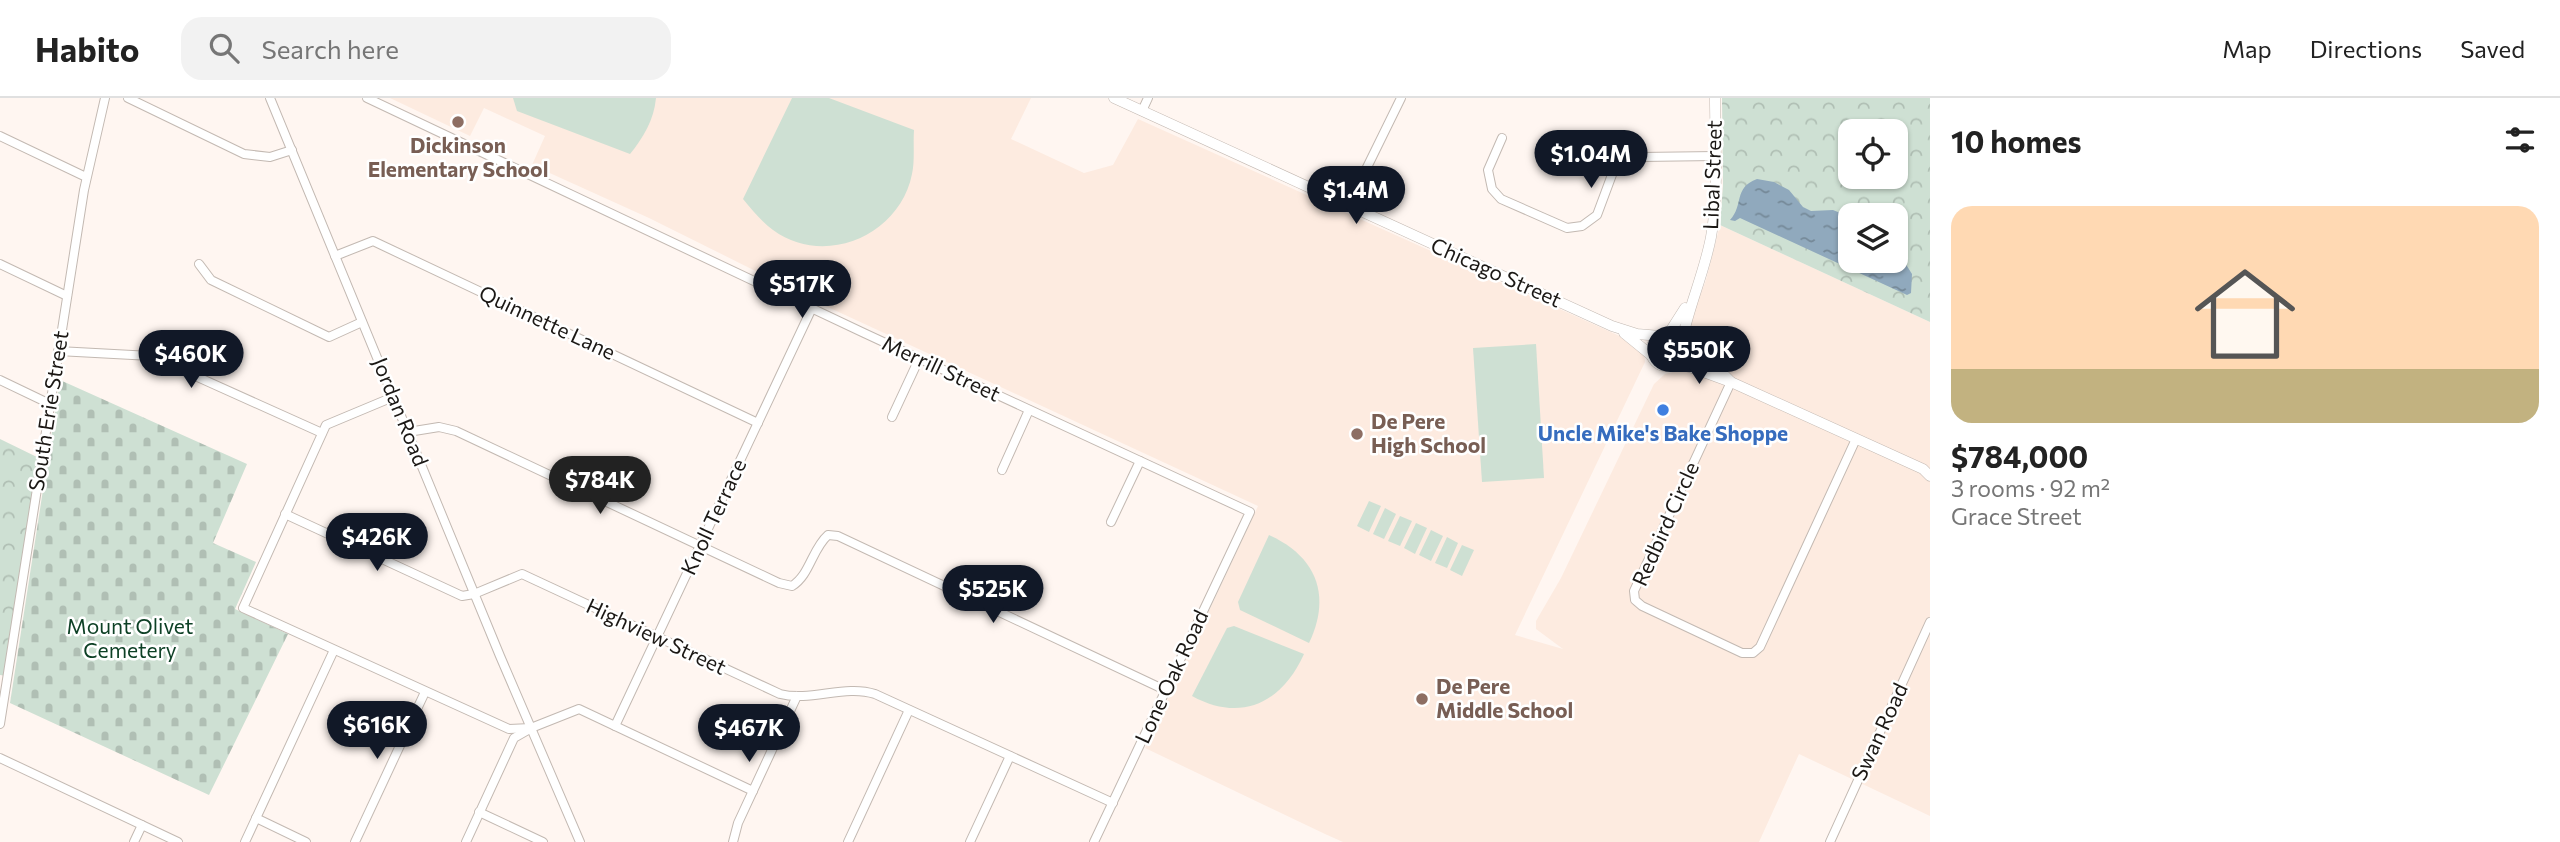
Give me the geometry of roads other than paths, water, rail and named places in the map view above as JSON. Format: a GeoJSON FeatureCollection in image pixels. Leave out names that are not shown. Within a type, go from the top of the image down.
{"type":"FeatureCollection","features":[{"type":"Feature","properties":{"kind":"street","name":"South Erie Street"},"geometry":{"type":"LineString","coordinates":[[0,724],[4,676],[86,177],[105,98]]}},
{"type":"Feature","properties":{"kind":"street"},"geometry":{"type":"LineString","coordinates":[[128,98],[244,154],[270,157],[292,150]]}},
{"type":"Feature","properties":{"kind":"street","name":"Jordan Road"},"geometry":{"type":"LineString","coordinates":[[270,98],[474,594],[580,842]]}},
{"type":"Feature","properties":{"kind":"street","name":"Merrill Street"},"geometry":{"type":"LineString","coordinates":[[368,98],[812,309],[1250,512]]}},
{"type":"Feature","properties":{"kind":"street","name":"Chicago Street"},"geometry":{"type":"LineString","coordinates":[[1114,98],[1612,326],[1637,334],[1662,336]]}},
{"type":"Feature","properties":{"kind":"street"},"geometry":{"type":"LineString","coordinates":[[1142,111],[1148,98]]}},
{"type":"Feature","properties":{"kind":"street"},"geometry":{"type":"LineString","coordinates":[[1348,206],[1401,98]]}},
{"type":"Feature","properties":{"kind":"street","name":"Libal Street"},"geometry":{"type":"LineString","coordinates":[[1681,348],[1711,234],[1716,191],[1715,98]]}},
{"type":"Feature","properties":{"kind":"street"},"geometry":{"type":"LineString","coordinates":[[0,136],[86,177]]}},
{"type":"Feature","properties":{"kind":"street"},"geometry":{"type":"LineString","coordinates":[[1502,138],[1488,170],[1492,189],[1501,199],[1567,228],[1582,226],[1597,215],[1613,172],[1626,160],[1640,157],[1716,156]]}},
{"type":"Feature","properties":{"kind":"street","name":"Quinnette Lane"},"geometry":{"type":"LineString","coordinates":[[335,256],[373,240],[758,423]]}},
{"type":"Feature","properties":{"kind":"street"},"geometry":{"type":"LineString","coordinates":[[0,264],[67,296]]}},
{"type":"Feature","properties":{"kind":"street"},"geometry":{"type":"LineString","coordinates":[[199,264],[211,280],[329,337],[362,322]]}},
{"type":"Feature","properties":{"kind":"street","name":"Libal Street"},"geometry":{"type":"LineString","coordinates":[[1662,336],[1678,320],[1694,292]]}},
{"type":"Feature","properties":{"kind":"street","name":"Knoll Terrace"},"geometry":{"type":"LineString","coordinates":[[615,726],[812,309]]}},
{"type":"Feature","properties":{"kind":"street","name":"Chicago Street"},"geometry":{"type":"LineString","coordinates":[[1612,326],[1640,344],[1651,355]]}},
{"type":"Feature","properties":{"kind":"street"},"geometry":{"type":"LineString","coordinates":[[1731,382],[1721,370],[1694,359],[1674,338],[1662,336],[1651,346],[1651,355],[1659,364],[1690,367],[1731,382],[1928,471]]}},
{"type":"Feature","properties":{"kind":"street"},"geometry":{"type":"LineString","coordinates":[[1674,364],[1679,358],[1681,348]]}},
{"type":"Feature","properties":{"kind":"street"},"geometry":{"type":"LineString","coordinates":[[58,351],[151,356],[322,433]]}},
{"type":"Feature","properties":{"kind":"street"},"geometry":{"type":"LineString","coordinates":[[892,417],[919,359]]}},
{"type":"Feature","properties":{"kind":"street"},"geometry":{"type":"LineString","coordinates":[[0,380],[50,404]]}},
{"type":"Feature","properties":{"kind":"street","name":"Redbird Circle"},"geometry":{"type":"LineString","coordinates":[[1731,382],[1634,591],[1635,600],[1642,606],[1742,653],[1753,653],[1760,647],[1856,439]]}},
{"type":"Feature","properties":{"kind":"street"},"geometry":{"type":"LineString","coordinates":[[393,397],[326,425],[243,608],[509,729],[531,728]]}},
{"type":"Feature","properties":{"kind":"street"},"geometry":{"type":"LineString","coordinates":[[1002,470],[1029,410]]}},
{"type":"Feature","properties":{"kind":"street"},"geometry":{"type":"LineString","coordinates":[[408,432],[439,427],[456,431],[779,583],[792,586],[799,581],[821,541],[828,535],[838,536],[1165,690]]}},
{"type":"Feature","properties":{"kind":"street"},"geometry":{"type":"LineString","coordinates":[[1111,522],[1140,461]]}},
{"type":"Feature","properties":{"kind":"street","name":"Lone Oak Road"},"geometry":{"type":"LineString","coordinates":[[1094,842],[1250,512]]}},
{"type":"Feature","properties":{"kind":"street"},"geometry":{"type":"LineString","coordinates":[[285,514],[462,596],[474,594]]}},
{"type":"Feature","properties":{"kind":"street","name":"Highview Street"},"geometry":{"type":"LineString","coordinates":[[474,594],[522,574],[780,694],[797,696],[862,691],[876,694],[1112,803]]}},
{"type":"Feature","properties":{"kind":"street","name":"Swan Road"},"geometry":{"type":"LineString","coordinates":[[1830,842],[1930,622]]}},
{"type":"Feature","properties":{"kind":"street"},"geometry":{"type":"LineString","coordinates":[[244,842],[334,650]]}},
{"type":"Feature","properties":{"kind":"street"},"geometry":{"type":"LineString","coordinates":[[355,842],[425,692]]}},
{"type":"Feature","properties":{"kind":"street"},"geometry":{"type":"LineString","coordinates":[[733,842],[738,823],[797,696]]}},
{"type":"Feature","properties":{"kind":"street"},"geometry":{"type":"LineString","coordinates":[[466,842],[514,738],[531,728],[579,709],[753,790]]}},
{"type":"Feature","properties":{"kind":"street"},"geometry":{"type":"LineString","coordinates":[[848,842],[909,710]]}},
{"type":"Feature","properties":{"kind":"street"},"geometry":{"type":"LineString","coordinates":[[970,842],[1010,757]]}},
{"type":"Feature","properties":{"kind":"street"},"geometry":{"type":"LineString","coordinates":[[0,758],[178,842]]}},
{"type":"Feature","properties":{"kind":"street"},"geometry":{"type":"LineString","coordinates":[[480,812],[543,842]]}},
{"type":"Feature","properties":{"kind":"street"},"geometry":{"type":"LineString","coordinates":[[256,818],[306,842]]}},
{"type":"Feature","properties":{"kind":"street"},"geometry":{"type":"LineString","coordinates":[[134,842],[142,825]]}},
{"type":"Feature","properties":{"kind":"water"},"geometry":{"type":"Polygon","coordinates":[[[1757,179],[1774,182],[1789,190],[1803,207],[1811,211],[1838,212],[1838,263],[1740,218],[1730,220],[1737,209],[1742,192],[1757,179]]]}},
{"type":"Feature","properties":{"kind":"water"},"geometry":{"type":"Polygon","coordinates":[[[1908,268],[1912,274],[1911,293],[1907,295],[1859,273],[1908,273],[1908,268]]]}},
{"type":"Feature","properties":{"kind":"place","name":"Dickinson Elementary School"},"geometry":{"type":"Point","coordinates":[458,122]}},
{"type":"Feature","properties":{"kind":"place","name":"Uncle Mike's Bake Shoppe"},"geometry":{"type":"Point","coordinates":[1663,410]}},
{"type":"Feature","properties":{"kind":"place","name":"De Pere High School"},"geometry":{"type":"Point","coordinates":[1357,434]}},
{"type":"Feature","properties":{"kind":"place","name":"De Pere Middle School"},"geometry":{"type":"Point","coordinates":[1422,699]}},
{"type":"Feature","properties":{"kind":"park label","name":"Mount Olivet Cemetery"},"geometry":{"type":"Point","coordinates":[130,639]}}]}
